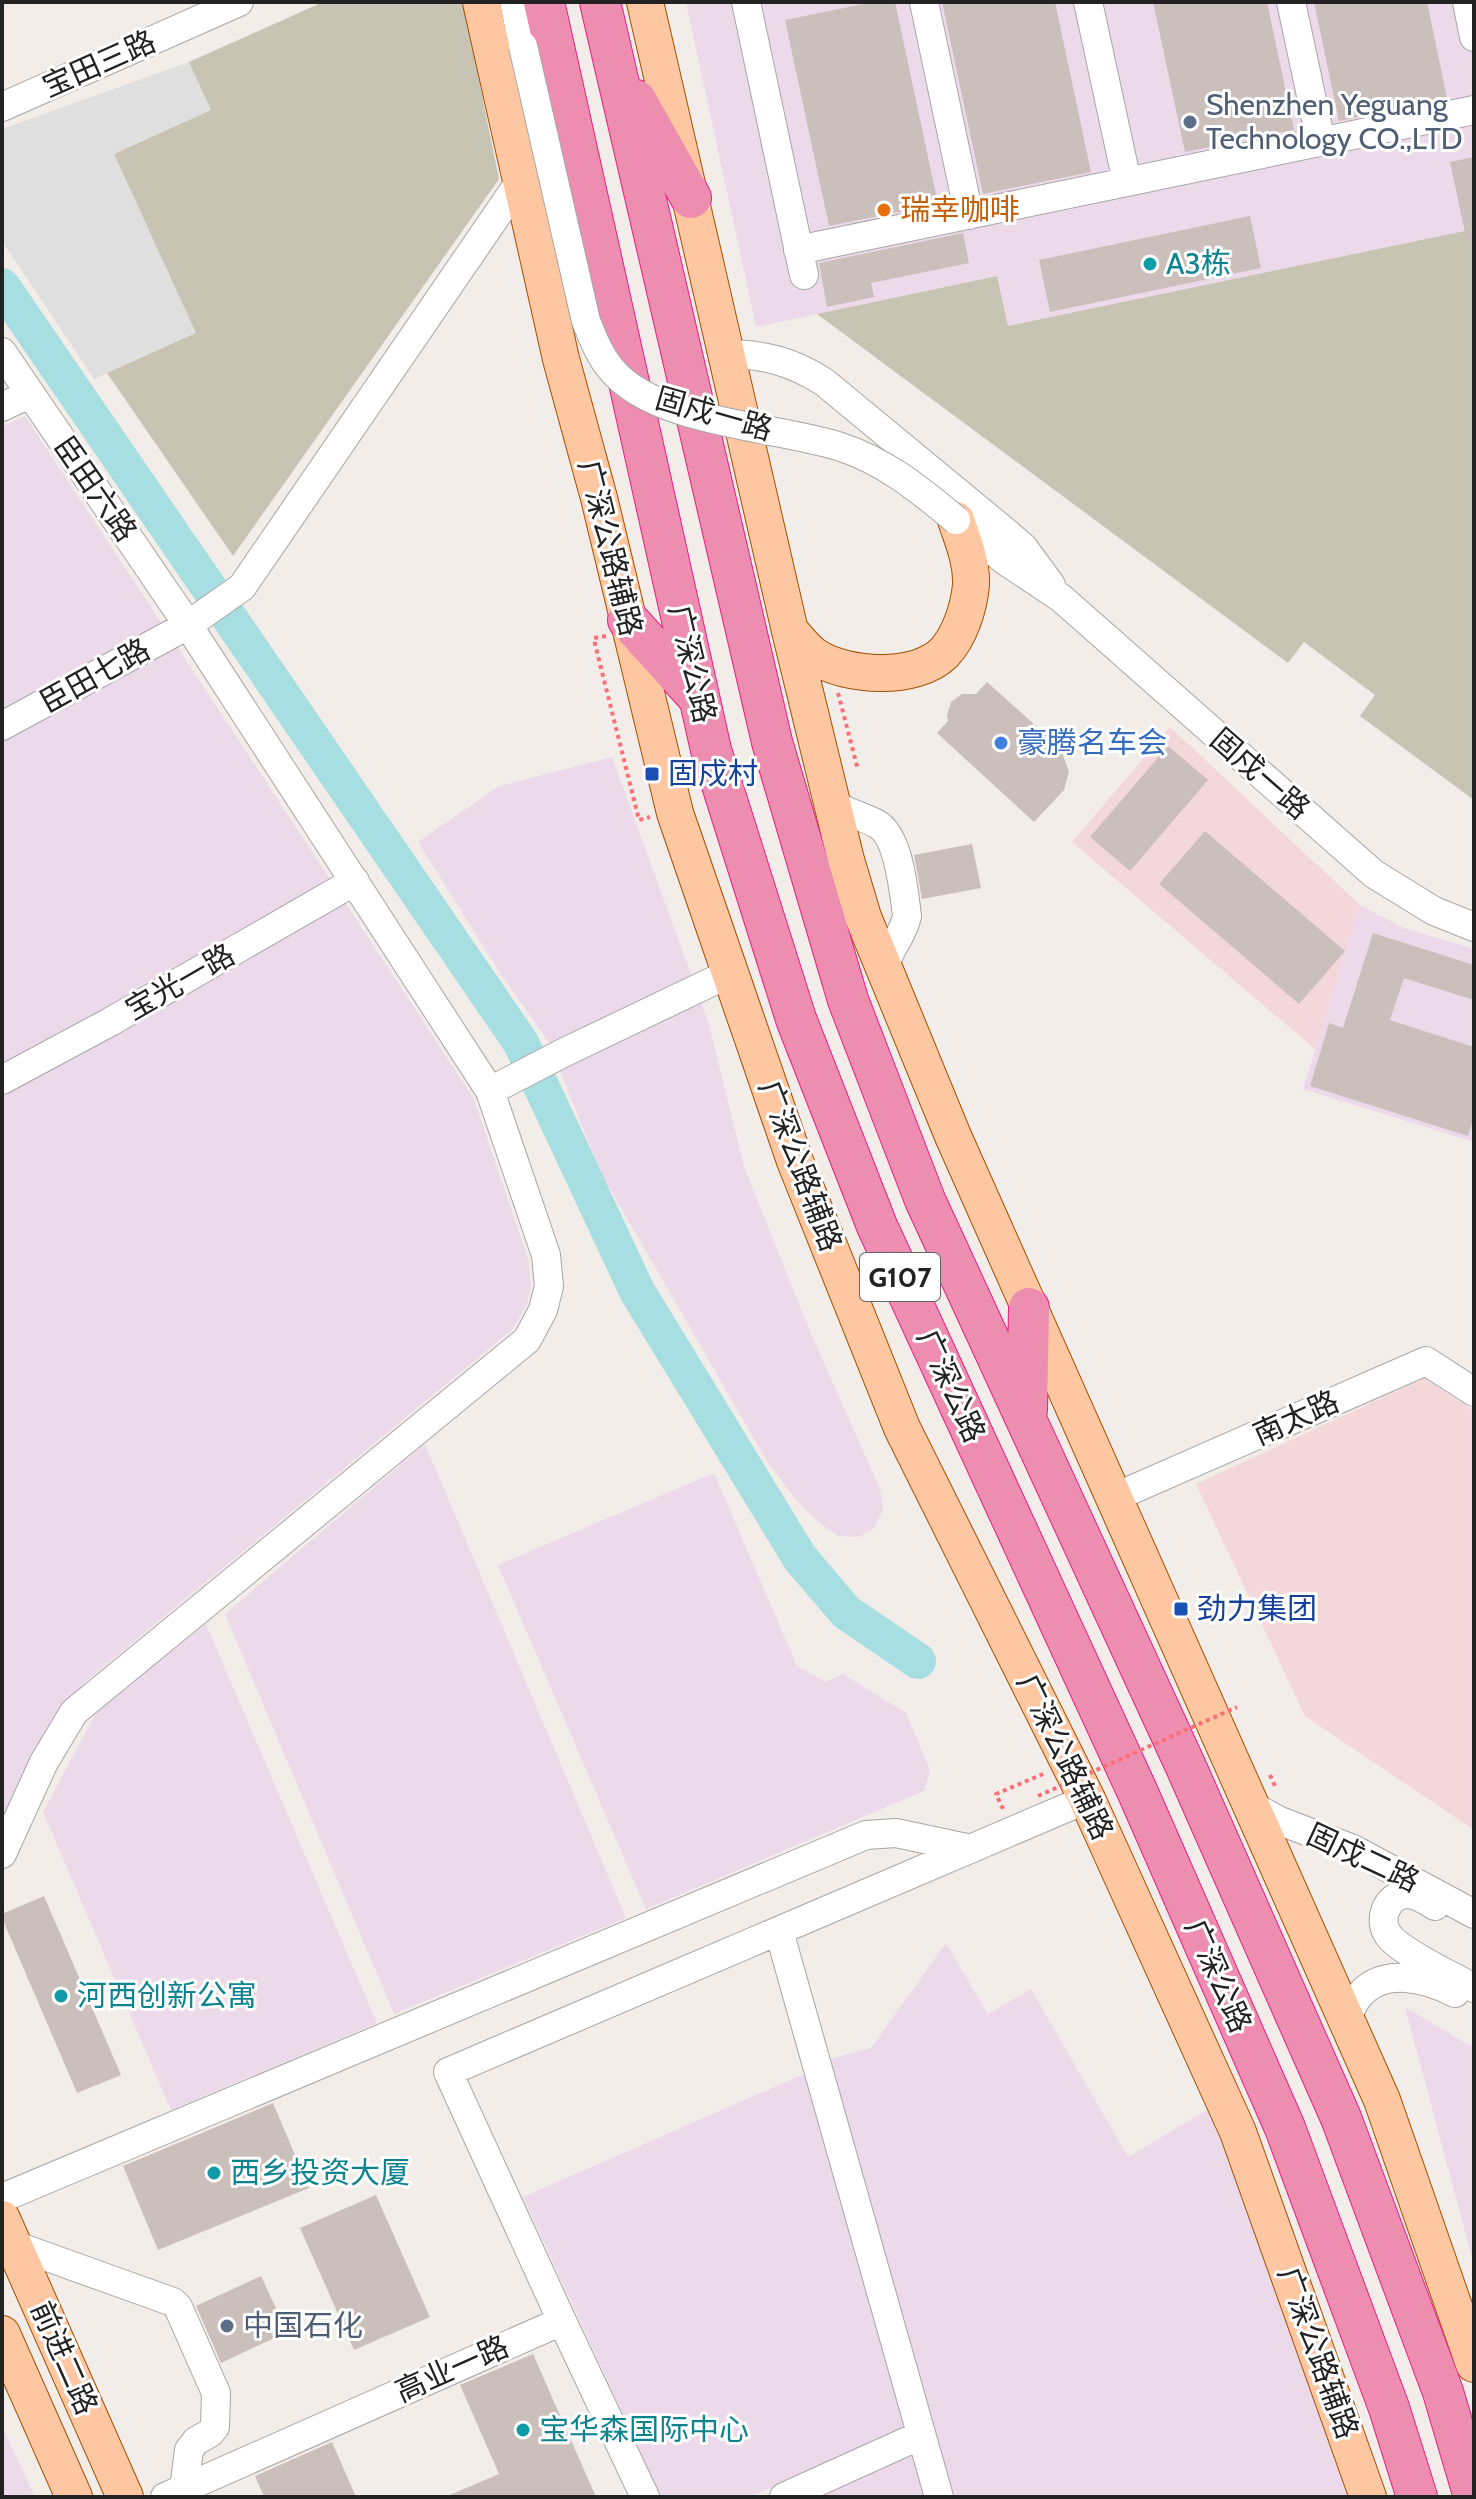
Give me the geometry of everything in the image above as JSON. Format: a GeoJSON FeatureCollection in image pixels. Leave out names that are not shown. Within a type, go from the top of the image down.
{"type":"FeatureCollection","features":[{"type":"Feature","properties":{"kind":"highway","name":"广深公路"},"geometry":{"type":"LineString","coordinates":[[544,2],[711,750],[796,1019],[877,1226],[1131,1778],[1285,2128],[1389,2408],[1417,2497]]}},
{"type":"Feature","properties":{"kind":"highway","name":"广深公路"},"geometry":{"type":"LineString","coordinates":[[600,2],[772,742],[844,985],[925,1200],[1186,1767],[1341,2118],[1443,2392],[1474,2497]]}},
{"type":"Feature","properties":{"kind":"highway"},"geometry":{"type":"LineString","coordinates":[[613,59],[691,198]]}},
{"type":"Feature","properties":{"kind":"highway"},"geometry":{"type":"LineString","coordinates":[[628,620],[700,700]]}},
{"type":"Feature","properties":{"kind":"highway"},"geometry":{"type":"LineString","coordinates":[[1027,1422],[1029,1308]]}},
{"type":"Feature","properties":{"kind":"main road","name":"广深公路辅路"},"geometry":{"type":"LineString","coordinates":[[481,2],[561,359],[675,813],[795,1161],[902,1428],[1087,1799],[1238,2132],[1368,2497]]}},
{"type":"Feature","properties":{"kind":"main road"},"geometry":{"type":"LineString","coordinates":[[645,2],[790,631],[863,917],[953,1136],[1382,2100],[1474,2364]]}},
{"type":"Feature","properties":{"kind":"main road"},"geometry":{"type":"LineString","coordinates":[[790,631],[814,657],[847,671],[882,673],[917,668],[943,654],[964,620],[971,585],[969,558],[956,520]]}},
{"type":"Feature","properties":{"kind":"main road","name":"前进二路"},"geometry":{"type":"LineString","coordinates":[[8,2232],[125,2497]]}},
{"type":"Feature","properties":{"kind":"main road","name":"前进二路"},"geometry":{"type":"LineString","coordinates":[[2,2334],[74,2497]]}},
{"type":"Feature","properties":{"kind":"street","name":"宝田三路"},"geometry":{"type":"LineString","coordinates":[[2,107],[239,2]]}},
{"type":"Feature","properties":{"kind":"street","name":"固戍一路"},"geometry":{"type":"LineString","coordinates":[[514,2],[586,321],[597,348],[612,371],[638,392],[685,411],[836,446],[895,471],[1004,560],[1061,598],[1374,874],[1434,911],[1474,927]]}},
{"type":"Feature","properties":{"kind":"street"},"geometry":{"type":"LineString","coordinates":[[746,2],[801,263],[969,215],[1474,110]]}},
{"type":"Feature","properties":{"kind":"street"},"geometry":{"type":"LineString","coordinates":[[924,2],[969,215]]}},
{"type":"Feature","properties":{"kind":"street"},"geometry":{"type":"LineString","coordinates":[[1088,2],[1127,182]]}},
{"type":"Feature","properties":{"kind":"street"},"geometry":{"type":"LineString","coordinates":[[1291,2],[1321,142]]}},
{"type":"Feature","properties":{"kind":"street"},"geometry":{"type":"LineString","coordinates":[[1467,2],[1474,37]]}},
{"type":"Feature","properties":{"kind":"street","name":"臣田七路"},"geometry":{"type":"LineString","coordinates":[[2,726],[188,625],[242,587],[521,180]]}},
{"type":"Feature","properties":{"kind":"street","name":"臣田六路"},"geometry":{"type":"LineString","coordinates":[[2,352],[188,625],[490,1091],[546,1255],[549,1286],[543,1310],[527,1340],[74,1712],[44,1762],[2,1854]]}},
{"type":"Feature","properties":{"kind":"street","name":"固戍一路"},"geometry":{"type":"LineString","coordinates":[[727,354],[775,358],[807,371],[824,382],[1016,540],[1061,598]]}},
{"type":"Feature","properties":{"kind":"street"},"geometry":{"type":"LineString","coordinates":[[2,407],[29,394]]}},
{"type":"Feature","properties":{"kind":"street"},"geometry":{"type":"LineString","coordinates":[[832,803],[878,824],[894,844],[907,916],[905,926],[886,956],[884,971]]}},
{"type":"Feature","properties":{"kind":"street","name":"宝光一路"},"geometry":{"type":"LineString","coordinates":[[2,1080],[110,1022],[355,881]]}},
{"type":"Feature","properties":{"kind":"street"},"geometry":{"type":"LineString","coordinates":[[490,1091],[730,973]]}},
{"type":"Feature","properties":{"kind":"street","name":"南太路"},"geometry":{"type":"LineString","coordinates":[[1113,1498],[1426,1361],[1474,1392]]}},
{"type":"Feature","properties":{"kind":"street"},"geometry":{"type":"LineString","coordinates":[[645,2497],[448,2072],[1087,1799]]}},
{"type":"Feature","properties":{"kind":"street","name":"固戍二路"},"geometry":{"type":"LineString","coordinates":[[1250,1805],[1280,1821],[1353,1849],[1474,1914]]}},
{"type":"Feature","properties":{"kind":"street"},"geometry":{"type":"LineString","coordinates":[[2,2198],[866,1835],[896,1833],[971,1849]]}},
{"type":"Feature","properties":{"kind":"street"},"geometry":{"type":"LineString","coordinates":[[1474,1929],[1423,1898],[1407,1894],[1389,1903],[1383,1918],[1386,1933],[1392,1940],[1474,1988]]}},
{"type":"Feature","properties":{"kind":"street"},"geometry":{"type":"LineString","coordinates":[[779,1931],[939,2497]]}},
{"type":"Feature","properties":{"kind":"street"},"geometry":{"type":"LineString","coordinates":[[1346,2019],[1359,1996],[1376,1982],[1394,1978],[1414,1978],[1438,1985],[1474,2003]]}},
{"type":"Feature","properties":{"kind":"street"},"geometry":{"type":"LineString","coordinates":[[8,2232],[173,2302],[178,2307],[216,2393],[215,2427],[189,2450],[174,2493]]}},
{"type":"Feature","properties":{"kind":"street","name":"高业一路"},"geometry":{"type":"LineString","coordinates":[[174,2493],[562,2321]]}},
{"type":"Feature","properties":{"kind":"street"},"geometry":{"type":"LineString","coordinates":[[784,2497],[921,2435]]}},
{"type":"Feature","properties":{"kind":"path"},"geometry":{"type":"LineString","coordinates":[[595,644],[639,815]]}},
{"type":"Feature","properties":{"kind":"path"},"geometry":{"type":"LineString","coordinates":[[838,691],[858,770]]}},
{"type":"Feature","properties":{"kind":"path"},"geometry":{"type":"LineString","coordinates":[[1027,1801],[1237,1707]]}},
{"type":"Feature","properties":{"kind":"path"},"geometry":{"type":"LineString","coordinates":[[1016,1806],[1004,1811],[996,1794],[1053,1770]]}},
{"type":"Feature","properties":{"kind":"shaded area"},"geometry":{"type":"Polygon","coordinates":[[[323,2],[463,2],[499,179],[233,556],[107,373],[196,333],[114,154],[211,110],[189,62],[323,2]]]}},
{"type":"Feature","properties":{"kind":"shaded area"},"geometry":{"type":"Polygon","coordinates":[[[686,2],[1474,2],[1474,229],[1008,326],[997,276],[756,327],[686,2]]]}},
{"type":"Feature","properties":{"kind":"shaded area"},"geometry":{"type":"Polygon","coordinates":[[[189,62],[211,110],[114,154],[196,333],[94,379],[2,241],[2,129],[189,62]]]}},
{"type":"Feature","properties":{"kind":"shaded area"},"geometry":{"type":"Polygon","coordinates":[[[1474,229],[1474,800],[1360,716],[1375,695],[1304,642],[1288,663],[817,314],[997,276],[1008,326],[1474,229]]]}},
{"type":"Feature","properties":{"kind":"shaded area"},"geometry":{"type":"Polygon","coordinates":[[[25,416],[166,630],[2,719],[2,427],[25,416]]]}},
{"type":"Feature","properties":{"kind":"shaded area"},"geometry":{"type":"Polygon","coordinates":[[[173,640],[474,1099],[528,1259],[531,1285],[527,1304],[513,1329],[86,1681],[54,1719],[2,1825],[2,735],[173,640]]]}},
{"type":"Feature","properties":{"kind":"shaded area"},"geometry":{"type":"Polygon","coordinates":[[[1170,727],[1360,905],[1316,1050],[1072,842],[1170,727]]]}},
{"type":"Feature","properties":{"kind":"shaded area"},"geometry":{"type":"Polygon","coordinates":[[[612,757],[708,1021],[744,1167],[807,1324],[880,1489],[883,1510],[874,1528],[859,1537],[838,1536],[824,1526],[801,1506],[768,1463],[601,1173],[548,1041],[502,976],[418,842],[499,786],[612,757]]]}},
{"type":"Feature","properties":{"kind":"shaded area"},"geometry":{"type":"Polygon","coordinates":[[[1360,905],[1404,928],[1474,949],[1474,1142],[1303,1089],[1360,905]]]}},
{"type":"Feature","properties":{"kind":"shaded area"},"geometry":{"type":"Polygon","coordinates":[[[1425,1378],[1474,1411],[1474,1830],[1305,1716],[1196,1484],[1425,1378]]]}},
{"type":"Feature","properties":{"kind":"shaded area"},"geometry":{"type":"Polygon","coordinates":[[[425,1444],[626,1918],[394,2014],[225,1614],[425,1444]]]}},
{"type":"Feature","properties":{"kind":"shaded area"},"geometry":{"type":"Polygon","coordinates":[[[714,1473],[797,1666],[825,1682],[843,1674],[906,1713],[930,1770],[924,1791],[646,1909],[498,1565],[714,1473]]]}},
{"type":"Feature","properties":{"kind":"shaded area"},"geometry":{"type":"Polygon","coordinates":[[[206,1624],[377,2023],[171,2110],[43,1812],[97,1711],[206,1624]]]}},
{"type":"Feature","properties":{"kind":"shaded area"},"geometry":{"type":"Polygon","coordinates":[[[946,1943],[988,2014],[1031,1989],[1128,2157],[1207,2110],[1219,2130],[1354,2497],[954,2497],[826,2060],[871,2048],[946,1943]]]}},
{"type":"Feature","properties":{"kind":"shaded area"},"geometry":{"type":"Polygon","coordinates":[[[1405,2007],[1474,2048],[1474,2265],[1405,2007]]]}},
{"type":"Feature","properties":{"kind":"shaded area"},"geometry":{"type":"Polygon","coordinates":[[[804,2074],[906,2428],[750,2497],[661,2497],[523,2197],[804,2074]]]}},
{"type":"Feature","properties":{"kind":"shaded area"},"geometry":{"type":"Polygon","coordinates":[[[2,2427],[35,2497],[2,2497],[2,2427]]]}},
{"type":"Feature","properties":{"kind":"shaded area"},"geometry":{"type":"Polygon","coordinates":[[[913,2452],[925,2497],[814,2497],[913,2452]]]}},
{"type":"Feature","properties":{"kind":"building"},"geometry":{"type":"Polygon","coordinates":[[[873,2],[895,2],[938,204],[829,226],[785,20],[873,2]]]}},
{"type":"Feature","properties":{"kind":"building"},"geometry":{"type":"Polygon","coordinates":[[[942,2],[1055,2],[1091,172],[983,194],[942,2]]]}},
{"type":"Feature","properties":{"kind":"building"},"geometry":{"type":"Polygon","coordinates":[[[1153,2],[1267,2],[1294,130],[1185,152],[1153,2]]]}},
{"type":"Feature","properties":{"kind":"building"},"geometry":{"type":"Polygon","coordinates":[[[1314,2],[1427,2],[1447,98],[1339,121],[1314,2]]]}},
{"type":"Feature","properties":{"kind":"building"},"geometry":{"type":"Polygon","coordinates":[[[1474,157],[1474,241],[1467,242],[1450,162],[1474,157]]]}},
{"type":"Feature","properties":{"kind":"building","name":"A3栋"},"geometry":{"type":"Polygon","coordinates":[[[1250,216],[1261,268],[1050,312],[1039,260],[1250,216]]]}},
{"type":"Feature","properties":{"kind":"building"},"geometry":{"type":"Polygon","coordinates":[[[963,233],[969,263],[871,283],[874,297],[827,307],[819,263],[963,233]]]}},
{"type":"Feature","properties":{"kind":"building","name":"豪腾名车会"},"geometry":{"type":"Polygon","coordinates":[[[987,682],[1065,752],[1063,755],[1069,772],[1064,790],[1034,822],[937,733],[948,721],[951,702],[962,694],[976,694],[987,682]]]}},
{"type":"Feature","properties":{"kind":"building"},"geometry":{"type":"Polygon","coordinates":[[[1168,746],[1208,780],[1130,871],[1090,837],[1168,746]]]}},
{"type":"Feature","properties":{"kind":"building"},"geometry":{"type":"Polygon","coordinates":[[[1205,831],[1345,951],[1299,1004],[1159,884],[1205,831]]]}},
{"type":"Feature","properties":{"kind":"building"},"geometry":{"type":"Polygon","coordinates":[[[972,844],[981,888],[922,899],[914,855],[972,844]]]}},
{"type":"Feature","properties":{"kind":"building"},"geometry":{"type":"Polygon","coordinates":[[[1373,933],[1474,965],[1474,1000],[1404,978],[1390,1020],[1474,1047],[1474,1117],[1468,1136],[1310,1086],[1329,1023],[1343,1028],[1373,933]]]}},
{"type":"Feature","properties":{"kind":"building","name":"河西创新公寓"},"geometry":{"type":"Polygon","coordinates":[[[44,1896],[121,2075],[77,2093],[2,1918],[2,1914],[44,1896]]]}},
{"type":"Feature","properties":{"kind":"building","name":"西乡投资大厦"},"geometry":{"type":"Polygon","coordinates":[[[273,2103],[309,2188],[158,2250],[123,2166],[273,2103]]]}},
{"type":"Feature","properties":{"kind":"building"},"geometry":{"type":"Polygon","coordinates":[[[376,2195],[430,2317],[354,2350],[300,2228],[376,2195]]]}},
{"type":"Feature","properties":{"kind":"building","name":"中国石化"},"geometry":{"type":"Polygon","coordinates":[[[261,2276],[287,2332],[221,2363],[196,2306],[261,2276]]]}},
{"type":"Feature","properties":{"kind":"building","name":"宝华森国际中心"},"geometry":{"type":"Polygon","coordinates":[[[533,2354],[596,2497],[445,2497],[499,2474],[460,2385],[533,2354]]]}},
{"type":"Feature","properties":{"kind":"building"},"geometry":{"type":"Polygon","coordinates":[[[332,2442],[356,2497],[264,2497],[255,2476],[332,2442]]]}},
{"type":"Feature","properties":{"kind":"waterway"},"geometry":{"type":"LineString","coordinates":[[2,286],[521,1043],[637,1291],[800,1558],[846,1612],[918,1661]]}},
{"type":"Feature","properties":{"kind":"place","name":"Shenzhen Yeguang Technology CO.,LTD"},"geometry":{"type":"Point","coordinates":[1190,122]}},
{"type":"Feature","properties":{"kind":"place","name":"瑞幸咖啡"},"geometry":{"type":"Point","coordinates":[884,210]}},
{"type":"Feature","properties":{"kind":"place","name":"A3栋"},"geometry":{"type":"Point","coordinates":[1150,264]}},
{"type":"Feature","properties":{"kind":"place","name":"豪腾名车会"},"geometry":{"type":"Point","coordinates":[1001,743]}},
{"type":"Feature","properties":{"kind":"place","name":"固戍村"},"geometry":{"type":"Point","coordinates":[652,774]}},
{"type":"Feature","properties":{"kind":"place","name":"劲力集团"},"geometry":{"type":"Point","coordinates":[1181,1609]}},
{"type":"Feature","properties":{"kind":"place","name":"河西创新公寓"},"geometry":{"type":"Point","coordinates":[61,1996]}},
{"type":"Feature","properties":{"kind":"place","name":"西乡投资大厦"},"geometry":{"type":"Point","coordinates":[214,2173]}},
{"type":"Feature","properties":{"kind":"place","name":"中国石化"},"geometry":{"type":"Point","coordinates":[227,2326]}},
{"type":"Feature","properties":{"kind":"place","name":"宝华森国际中心"},"geometry":{"type":"Point","coordinates":[523,2430]}}]}
